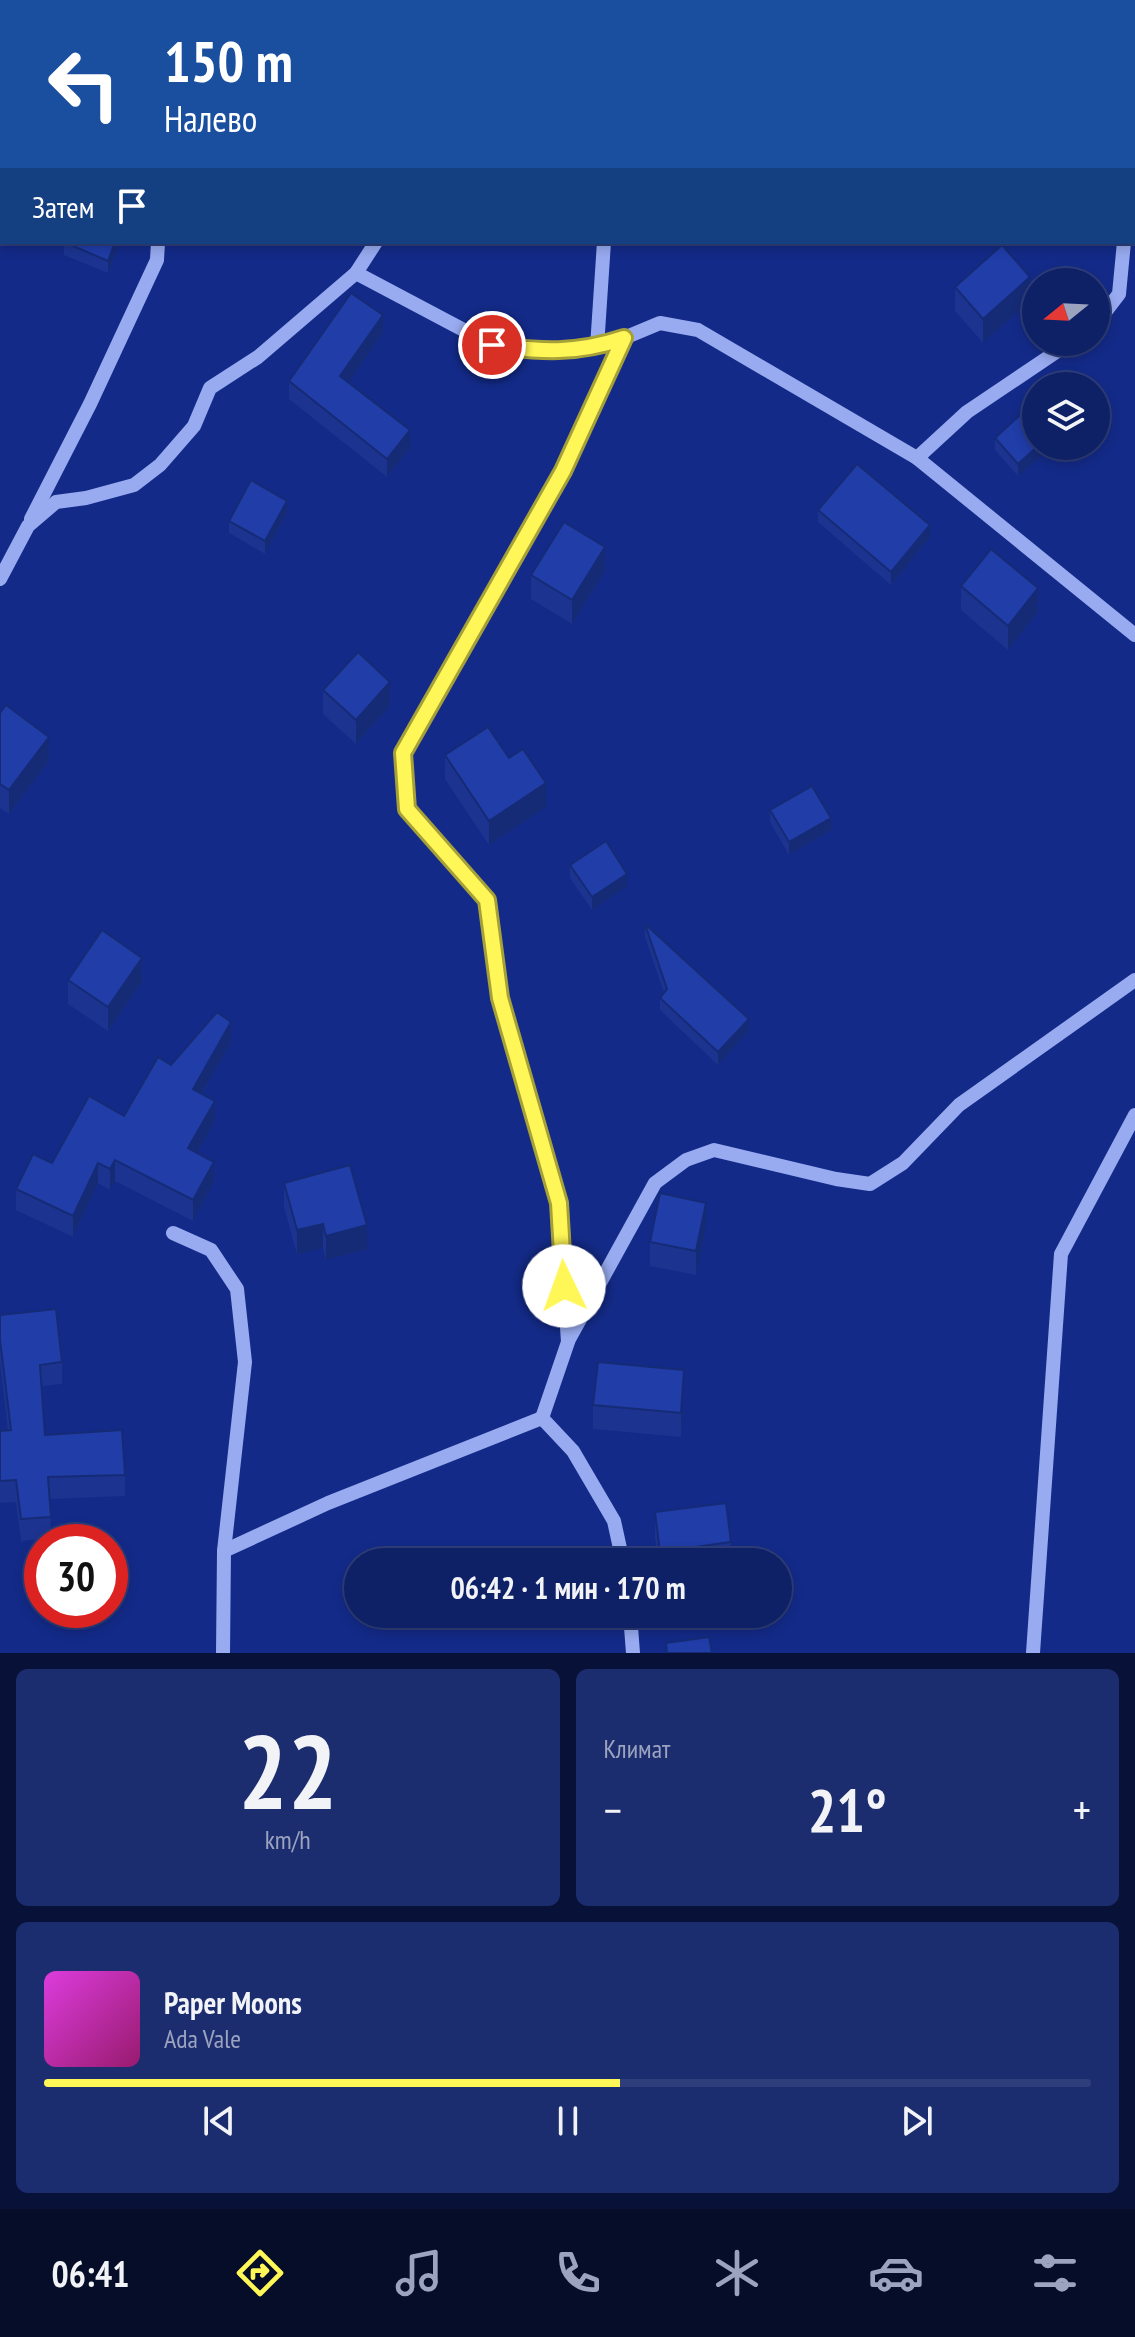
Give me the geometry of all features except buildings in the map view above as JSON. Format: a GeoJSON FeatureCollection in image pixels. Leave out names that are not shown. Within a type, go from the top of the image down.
{"type":"FeatureCollection","features":[{"type":"Feature","properties":{"kind":"street"},"geometry":{"type":"LineString","coordinates":[[0,579],[150,275],[157,260],[158,244]]}},
{"type":"Feature","properties":{"kind":"street"},"geometry":{"type":"LineString","coordinates":[[28,526],[56,502],[86,498],[134,485],[160,465],[194,426],[210,388],[258,357],[356,273],[375,244]]}},
{"type":"Feature","properties":{"kind":"street"},"geometry":{"type":"LineString","coordinates":[[597,347],[604,244]]}},
{"type":"Feature","properties":{"kind":"street"},"geometry":{"type":"LineString","coordinates":[[1110,306],[1119,294],[1124,244]]}},
{"type":"Feature","properties":{"kind":"street"},"geometry":{"type":"LineString","coordinates":[[356,273],[492,345],[543,352],[597,347],[660,323],[698,330],[917,458],[1135,635]]}},
{"type":"Feature","properties":{"kind":"street"},"geometry":{"type":"LineString","coordinates":[[1119,294],[1135,297]]}},
{"type":"Feature","properties":{"kind":"street"},"geometry":{"type":"LineString","coordinates":[[568,1342],[559,1203],[500,998],[487,900],[407,809],[403,753],[563,471],[624,338]]}},
{"type":"Feature","properties":{"kind":"street"},"geometry":{"type":"LineString","coordinates":[[917,458],[967,412],[1050,356]]}},
{"type":"Feature","properties":{"kind":"street"},"geometry":{"type":"LineString","coordinates":[[224,1551],[328,1503],[542,1418],[568,1342],[655,1183],[686,1160],[714,1150],[870,1184],[903,1163],[959,1105],[1135,980]]}},
{"type":"Feature","properties":{"kind":"street"},"geometry":{"type":"LineString","coordinates":[[1033,1653],[1061,1254],[1135,1115]]}},
{"type":"Feature","properties":{"kind":"street"},"geometry":{"type":"LineString","coordinates":[[173,1233],[211,1250],[237,1289],[245,1362],[224,1551],[223,1653]]}},
{"type":"Feature","properties":{"kind":"street"},"geometry":{"type":"LineString","coordinates":[[542,1418],[573,1451],[614,1521],[620,1548]]}},
{"type":"Feature","properties":{"kind":"street"},"geometry":{"type":"LineString","coordinates":[[631,1628],[633,1653]]}},
{"type":"Feature","properties":{"kind":"route"},"geometry":{"type":"LineString","coordinates":[[492,345],[543,352],[597,347],[624,338],[563,471],[403,753],[407,809],[487,900],[500,998],[559,1203],[564,1286]]}}]}
